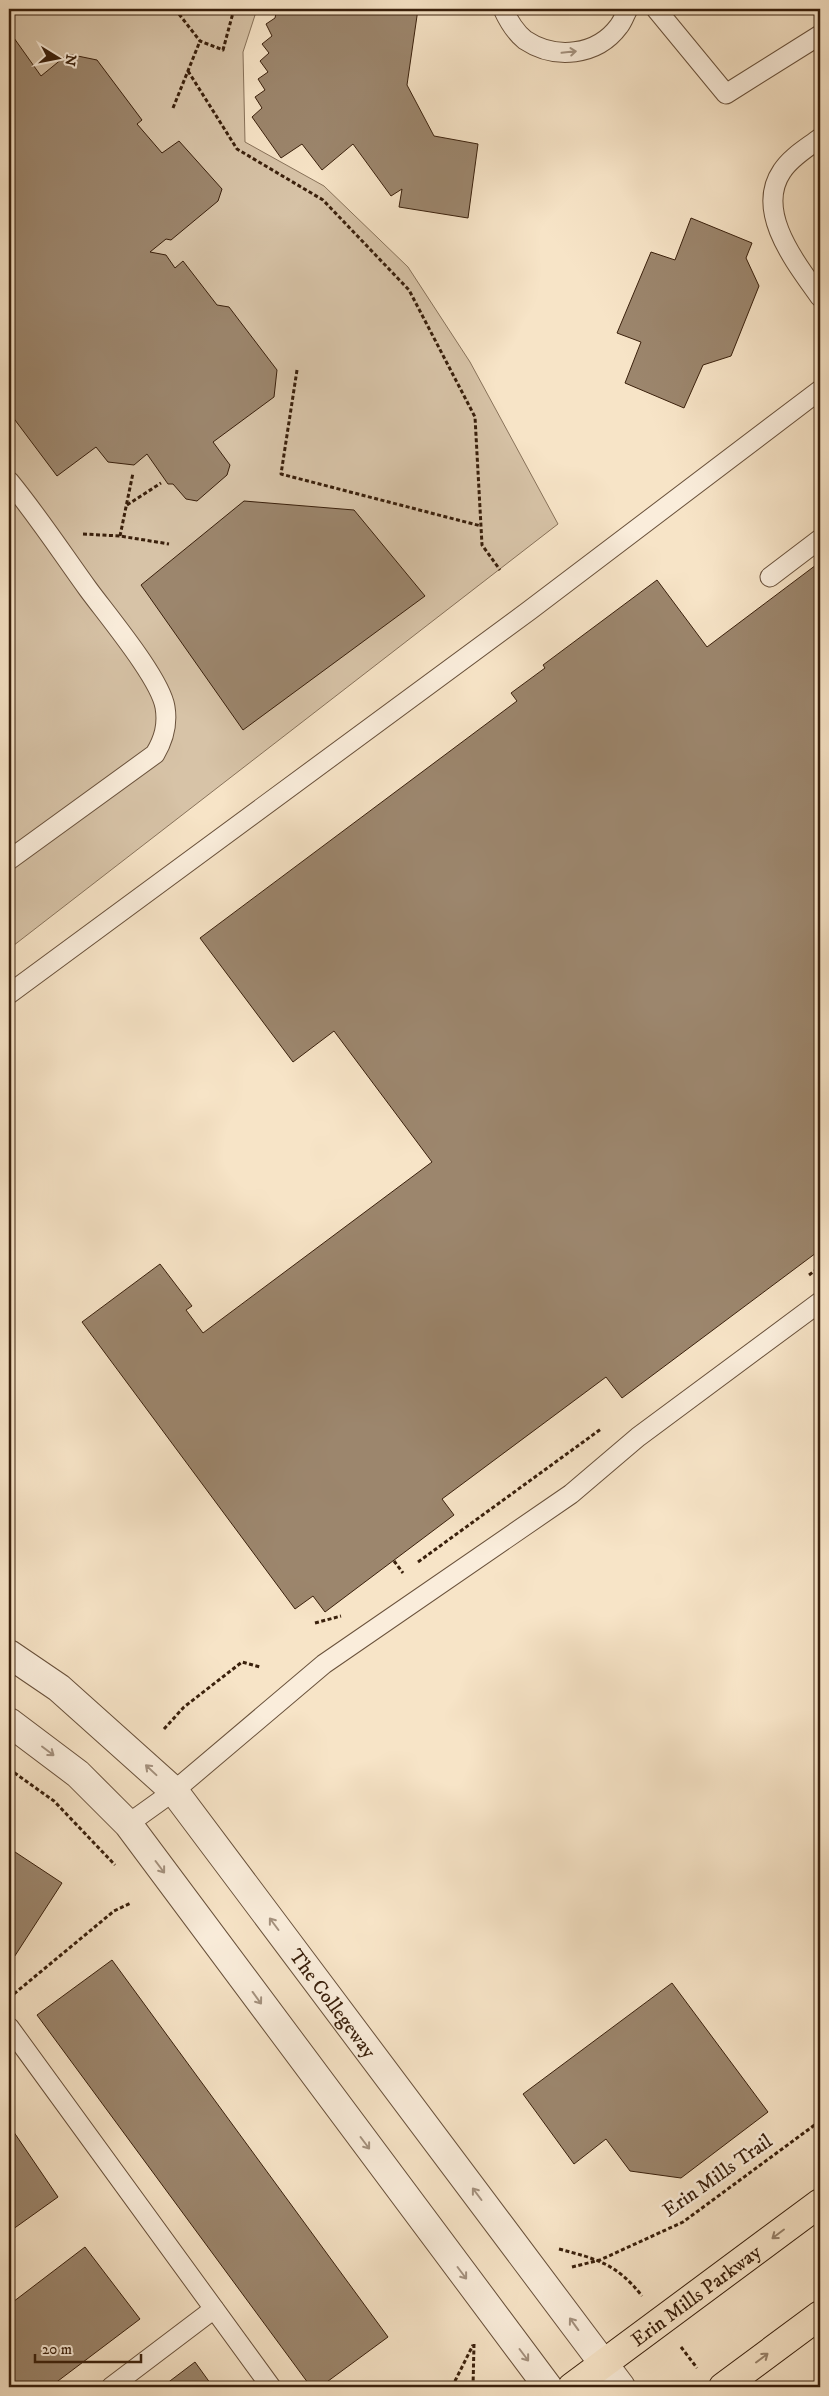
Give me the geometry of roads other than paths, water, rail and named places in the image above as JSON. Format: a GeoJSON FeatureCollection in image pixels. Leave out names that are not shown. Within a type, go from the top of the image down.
{"type":"FeatureCollection","features":[{"type":"Feature","properties":{"kind":"main road","name":"Erin Mills Parkway"},"geometry":{"type":"LineString","coordinates":[[572,2387],[820,2203]]}},
{"type":"Feature","properties":{"kind":"main road"},"geometry":{"type":"LineString","coordinates":[[723,2387],[820,2315]]}},
{"type":"Feature","properties":{"kind":"street","name":"The Collegeway"},"geometry":{"type":"LineString","coordinates":[[9,1654],[59,1688],[174,1792],[621,2387]]}},
{"type":"Feature","properties":{"kind":"street"},"geometry":{"type":"LineString","coordinates":[[9,1722],[78,1774],[128,1824],[548,2387]]}},
{"type":"Feature","properties":{"kind":"lane"},"geometry":{"type":"LineString","coordinates":[[503,9],[509,23],[524,39],[542,49],[563,53],[585,50],[604,41],[620,26],[628,9]]}},
{"type":"Feature","properties":{"kind":"lane"},"geometry":{"type":"LineString","coordinates":[[656,9],[726,94],[820,35]]}},
{"type":"Feature","properties":{"kind":"lane"},"geometry":{"type":"LineString","coordinates":[[820,138],[794,157],[782,172],[774,188],[778,229],[793,258],[820,297]]}},
{"type":"Feature","properties":{"kind":"lane"},"geometry":{"type":"LineString","coordinates":[[9,994],[530,610],[820,390]]}},
{"type":"Feature","properties":{"kind":"lane"},"geometry":{"type":"LineString","coordinates":[[9,481],[135,652],[160,692],[165,707],[166,724],[163,740],[155,754],[9,860]]}},
{"type":"Feature","properties":{"kind":"lane"},"geometry":{"type":"LineString","coordinates":[[770,578],[820,539]]}},
{"type":"Feature","properties":{"kind":"lane"},"geometry":{"type":"LineString","coordinates":[[128,1824],[174,1792],[324,1664],[570,1494],[638,1437],[820,1302]]}},
{"type":"Feature","properties":{"kind":"lane"},"geometry":{"type":"LineString","coordinates":[[9,2027],[271,2387]]}},
{"type":"Feature","properties":{"kind":"lane"},"geometry":{"type":"LineString","coordinates":[[111,2387],[214,2309]]}}]}
